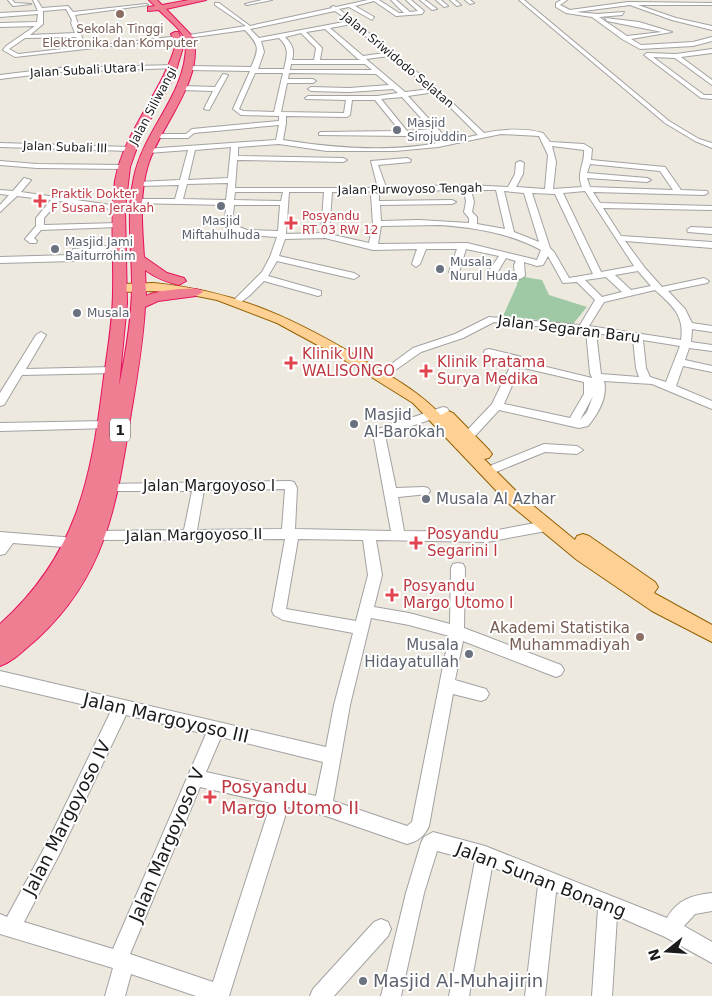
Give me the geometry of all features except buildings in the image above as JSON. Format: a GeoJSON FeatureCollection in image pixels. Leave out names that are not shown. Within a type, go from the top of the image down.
{"type":"FeatureCollection","features":[{"type":"Feature","properties":{"kind":"highway"},"geometry":{"type":"LineString","coordinates":[[154,5],[186,0]]}},
{"type":"Feature","properties":{"kind":"highway"},"geometry":{"type":"LineString","coordinates":[[154,5],[172,8],[199,0]]}},
{"type":"Feature","properties":{"kind":"highway"},"geometry":{"type":"LineString","coordinates":[[154,5],[183,36]]}},
{"type":"Feature","properties":{"kind":"highway"},"geometry":{"type":"LineString","coordinates":[[154,5],[183,36]]}},
{"type":"Feature","properties":{"kind":"highway","name":"Jalan Siliwangi"},"geometry":{"type":"LineString","coordinates":[[120,284],[118,208],[124,167],[130,150],[175,66],[183,36],[192,42],[190,68],[182,88],[154,136],[138,184],[136,201],[136,257],[138,282]]}},
{"type":"Feature","properties":{"kind":"highway"},"geometry":{"type":"LineString","coordinates":[[136,257],[162,276],[179,280]]}},
{"type":"Feature","properties":{"kind":"highway","name":"1"},"geometry":{"type":"LineString","coordinates":[[0,656],[53,610],[82,569],[96,536],[103,491],[135,341],[138,282]]}},
{"type":"Feature","properties":{"kind":"highway","name":"1"},"geometry":{"type":"LineString","coordinates":[[0,637],[33,608],[53,583],[103,491],[120,284]]}},
{"type":"Feature","properties":{"kind":"highway"},"geometry":{"type":"LineString","coordinates":[[137,306],[155,297],[196,292]]}},
{"type":"Feature","properties":{"kind":"main road"},"geometry":{"type":"LineString","coordinates":[[120,284],[179,280],[198,283],[242,298],[384,373],[437,413],[512,497],[546,526],[624,583],[702,621]]}},
{"type":"Feature","properties":{"kind":"main road"},"geometry":{"type":"LineString","coordinates":[[138,282],[242,298]]}},
{"type":"Feature","properties":{"kind":"main road"},"geometry":{"type":"LineString","coordinates":[[464,441],[539,507],[577,537],[647,586],[702,621],[712,634]]}},
{"type":"Feature","properties":{"kind":"street"},"geometry":{"type":"LineString","coordinates":[[244,2],[268,0]]}},
{"type":"Feature","properties":{"kind":"street","name":"Jalan Sriwidodo Selatan"},"geometry":{"type":"LineString","coordinates":[[329,0],[390,54],[436,90],[483,136]]}},
{"type":"Feature","properties":{"kind":"street"},"geometry":{"type":"LineString","coordinates":[[337,7],[375,0]]}},
{"type":"Feature","properties":{"kind":"street"},"geometry":{"type":"LineString","coordinates":[[0,57],[83,49],[247,27],[375,0],[396,14],[422,12],[408,0]]}},
{"type":"Feature","properties":{"kind":"street"},"geometry":{"type":"LineString","coordinates":[[394,0],[409,14]]}},
{"type":"Feature","properties":{"kind":"street"},"geometry":{"type":"LineString","coordinates":[[422,0],[434,9]]}},
{"type":"Feature","properties":{"kind":"street"},"geometry":{"type":"LineString","coordinates":[[438,0],[446,6]]}},
{"type":"Feature","properties":{"kind":"street"},"geometry":{"type":"LineString","coordinates":[[452,0],[459,4]]}},
{"type":"Feature","properties":{"kind":"street"},"geometry":{"type":"LineString","coordinates":[[467,0],[472,4]]}},
{"type":"Feature","properties":{"kind":"street"},"geometry":{"type":"LineString","coordinates":[[521,0],[667,122],[697,140],[712,146]]}},
{"type":"Feature","properties":{"kind":"street"},"geometry":{"type":"LineString","coordinates":[[529,0],[660,106]]}},
{"type":"Feature","properties":{"kind":"street"},"geometry":{"type":"LineString","coordinates":[[565,0],[560,1],[557,5],[568,12],[668,32],[624,38]]}},
{"type":"Feature","properties":{"kind":"street"},"geometry":{"type":"LineString","coordinates":[[562,8],[617,0]]}},
{"type":"Feature","properties":{"kind":"street"},"geometry":{"type":"LineString","coordinates":[[9,1],[13,6],[36,1],[41,11],[40,24],[33,32],[12,43],[6,50],[17,56]]}},
{"type":"Feature","properties":{"kind":"street"},"geometry":{"type":"LineString","coordinates":[[568,12],[623,1],[677,1],[712,4]]}},
{"type":"Feature","properties":{"kind":"street"},"geometry":{"type":"LineString","coordinates":[[623,1],[655,14],[711,28]]}},
{"type":"Feature","properties":{"kind":"street"},"geometry":{"type":"LineString","coordinates":[[677,1],[678,8],[695,10]]}},
{"type":"Feature","properties":{"kind":"street"},"geometry":{"type":"LineString","coordinates":[[244,2],[257,10]]}},
{"type":"Feature","properties":{"kind":"street"},"geometry":{"type":"LineString","coordinates":[[364,2],[370,7]]}},
{"type":"Feature","properties":{"kind":"street"},"geometry":{"type":"LineString","coordinates":[[364,2],[351,6],[372,18]]}},
{"type":"Feature","properties":{"kind":"street"},"geometry":{"type":"LineString","coordinates":[[218,4],[247,27],[258,40],[261,52],[255,70],[236,109],[238,112],[281,117]]}},
{"type":"Feature","properties":{"kind":"street"},"geometry":{"type":"LineString","coordinates":[[72,14],[154,5]]}},
{"type":"Feature","properties":{"kind":"street"},"geometry":{"type":"LineString","coordinates":[[0,15],[67,7],[72,14],[83,49]]}},
{"type":"Feature","properties":{"kind":"street"},"geometry":{"type":"LineString","coordinates":[[655,14],[670,10]]}},
{"type":"Feature","properties":{"kind":"street"},"geometry":{"type":"LineString","coordinates":[[595,17],[622,13]]}},
{"type":"Feature","properties":{"kind":"street"},"geometry":{"type":"LineString","coordinates":[[595,17],[636,46],[646,48],[693,44],[712,40]]}},
{"type":"Feature","properties":{"kind":"street"},"geometry":{"type":"LineString","coordinates":[[258,40],[353,22]]}},
{"type":"Feature","properties":{"kind":"street"},"geometry":{"type":"LineString","coordinates":[[608,25],[625,22]]}},
{"type":"Feature","properties":{"kind":"street"},"geometry":{"type":"LineString","coordinates":[[0,25],[40,24]]}},
{"type":"Feature","properties":{"kind":"street"},"geometry":{"type":"LineString","coordinates":[[326,27],[404,95],[447,144]]}},
{"type":"Feature","properties":{"kind":"street"},"geometry":{"type":"LineString","coordinates":[[647,35],[650,27]]}},
{"type":"Feature","properties":{"kind":"street"},"geometry":{"type":"LineString","coordinates":[[14,33],[33,32]]}},
{"type":"Feature","properties":{"kind":"street"},"geometry":{"type":"LineString","coordinates":[[303,32],[334,63]]}},
{"type":"Feature","properties":{"kind":"street"},"geometry":{"type":"LineString","coordinates":[[25,37],[78,35]]}},
{"type":"Feature","properties":{"kind":"street"},"geometry":{"type":"LineString","coordinates":[[279,142],[290,62],[290,46],[281,36]]}},
{"type":"Feature","properties":{"kind":"street"},"geometry":{"type":"LineString","coordinates":[[0,43],[12,43]]}},
{"type":"Feature","properties":{"kind":"street"},"geometry":{"type":"LineString","coordinates":[[317,62],[319,48]]}},
{"type":"Feature","properties":{"kind":"street"},"geometry":{"type":"LineString","coordinates":[[712,58],[709,52],[676,56],[647,56],[703,97],[712,97]]}},
{"type":"Feature","properties":{"kind":"street"},"geometry":{"type":"LineString","coordinates":[[290,62],[334,63],[390,54]]}},
{"type":"Feature","properties":{"kind":"street"},"geometry":{"type":"LineString","coordinates":[[676,56],[712,83]]}},
{"type":"Feature","properties":{"kind":"street","name":"Jalan Subali Utara I"},"geometry":{"type":"LineString","coordinates":[[0,77],[57,70],[175,66]]}},
{"type":"Feature","properties":{"kind":"street"},"geometry":{"type":"LineString","coordinates":[[190,68],[288,72],[376,72]]}},
{"type":"Feature","properties":{"kind":"street"},"geometry":{"type":"LineString","coordinates":[[206,109],[225,74]]}},
{"type":"Feature","properties":{"kind":"street"},"geometry":{"type":"LineString","coordinates":[[679,79],[688,79]]}},
{"type":"Feature","properties":{"kind":"street"},"geometry":{"type":"LineString","coordinates":[[697,79],[709,79]]}},
{"type":"Feature","properties":{"kind":"street"},"geometry":{"type":"LineString","coordinates":[[377,80],[386,80]]}},
{"type":"Feature","properties":{"kind":"street"},"geometry":{"type":"LineString","coordinates":[[286,81],[315,81],[310,89],[307,106]]}},
{"type":"Feature","properties":{"kind":"street"},"geometry":{"type":"LineString","coordinates":[[310,89],[350,90],[395,87]]}},
{"type":"Feature","properties":{"kind":"street"},"geometry":{"type":"LineString","coordinates":[[182,88],[217,89]]}},
{"type":"Feature","properties":{"kind":"street"},"geometry":{"type":"LineString","coordinates":[[154,136],[187,136],[192,131],[281,117],[307,106],[349,99],[377,98],[436,90]]}},
{"type":"Feature","properties":{"kind":"street"},"geometry":{"type":"LineString","coordinates":[[377,98],[406,134]]}},
{"type":"Feature","properties":{"kind":"street"},"geometry":{"type":"LineString","coordinates":[[307,106],[322,115],[347,114],[349,99]]}},
{"type":"Feature","properties":{"kind":"street"},"geometry":{"type":"LineString","coordinates":[[318,148],[322,115]]}},
{"type":"Feature","properties":{"kind":"street"},"geometry":{"type":"LineString","coordinates":[[673,116],[687,127],[712,140]]}},
{"type":"Feature","properties":{"kind":"street"},"geometry":{"type":"LineString","coordinates":[[321,134],[406,134],[436,131]]}},
{"type":"Feature","properties":{"kind":"street"},"geometry":{"type":"LineString","coordinates":[[148,151],[279,142],[318,148],[395,149],[447,144],[501,132],[537,133],[550,144],[586,147],[589,154],[583,181],[587,189],[639,268],[677,305],[688,325],[685,344],[670,387]]}},
{"type":"Feature","properties":{"kind":"street"},"geometry":{"type":"LineString","coordinates":[[550,144],[553,160],[554,192],[598,276]]}},
{"type":"Feature","properties":{"kind":"street","name":"Jalan Subali III"},"geometry":{"type":"LineString","coordinates":[[0,145],[130,150]]}},
{"type":"Feature","properties":{"kind":"street"},"geometry":{"type":"LineString","coordinates":[[235,145],[228,223],[231,227],[248,233],[325,235],[373,247],[462,246],[540,263],[546,249],[527,191]]}},
{"type":"Feature","properties":{"kind":"street"},"geometry":{"type":"LineString","coordinates":[[179,201],[192,148]]}},
{"type":"Feature","properties":{"kind":"street"},"geometry":{"type":"LineString","coordinates":[[234,158],[343,160]]}},
{"type":"Feature","properties":{"kind":"street"},"geometry":{"type":"LineString","coordinates":[[373,247],[377,224],[376,203],[379,190],[374,163],[407,160]]}},
{"type":"Feature","properties":{"kind":"street"},"geometry":{"type":"LineString","coordinates":[[587,162],[662,169],[679,192]]}},
{"type":"Feature","properties":{"kind":"street"},"geometry":{"type":"LineString","coordinates":[[0,163],[37,166],[124,167]]}},
{"type":"Feature","properties":{"kind":"street"},"geometry":{"type":"LineString","coordinates":[[511,189],[519,174],[520,163]]}},
{"type":"Feature","properties":{"kind":"street"},"geometry":{"type":"LineString","coordinates":[[605,177],[607,165]]}},
{"type":"Feature","properties":{"kind":"street"},"geometry":{"type":"LineString","coordinates":[[583,175],[647,180]]}},
{"type":"Feature","properties":{"kind":"street"},"geometry":{"type":"LineString","coordinates":[[0,210],[27,180]]}},
{"type":"Feature","properties":{"kind":"street"},"geometry":{"type":"LineString","coordinates":[[138,184],[233,180]]}},
{"type":"Feature","properties":{"kind":"street"},"geometry":{"type":"LineString","coordinates":[[467,187],[470,202],[468,212],[473,217],[472,226]]}},
{"type":"Feature","properties":{"kind":"street","name":"Jalan Purwoyoso Tengah"},"geometry":{"type":"LineString","coordinates":[[232,190],[379,190],[467,187],[554,192],[587,189],[704,193]]}},
{"type":"Feature","properties":{"kind":"street"},"geometry":{"type":"LineString","coordinates":[[499,188],[510,234]]}},
{"type":"Feature","properties":{"kind":"street"},"geometry":{"type":"LineString","coordinates":[[242,298],[264,278],[275,258],[282,235],[284,203],[287,190]]}},
{"type":"Feature","properties":{"kind":"street"},"geometry":{"type":"LineString","coordinates":[[325,235],[328,190]]}},
{"type":"Feature","properties":{"kind":"street"},"geometry":{"type":"LineString","coordinates":[[0,192],[56,198],[118,208]]}},
{"type":"Feature","properties":{"kind":"street"},"geometry":{"type":"LineString","coordinates":[[33,241],[29,239],[39,228],[40,218],[56,198]]}},
{"type":"Feature","properties":{"kind":"street"},"geometry":{"type":"LineString","coordinates":[[136,201],[284,203]]}},
{"type":"Feature","properties":{"kind":"street"},"geometry":{"type":"LineString","coordinates":[[376,203],[452,202]]}},
{"type":"Feature","properties":{"kind":"street"},"geometry":{"type":"LineString","coordinates":[[598,205],[712,208]]}},
{"type":"Feature","properties":{"kind":"street"},"geometry":{"type":"LineString","coordinates":[[377,224],[472,226],[510,234],[534,242],[550,252],[565,280],[639,268]]}},
{"type":"Feature","properties":{"kind":"street"},"geometry":{"type":"LineString","coordinates":[[39,228],[118,225]]}},
{"type":"Feature","properties":{"kind":"street"},"geometry":{"type":"LineString","coordinates":[[691,230],[712,231]]}},
{"type":"Feature","properties":{"kind":"street"},"geometry":{"type":"LineString","coordinates":[[618,238],[712,244]]}},
{"type":"Feature","properties":{"kind":"street"},"geometry":{"type":"LineString","coordinates":[[454,272],[462,246]]}},
{"type":"Feature","properties":{"kind":"street"},"geometry":{"type":"LineString","coordinates":[[416,264],[422,247]]}},
{"type":"Feature","properties":{"kind":"street"},"geometry":{"type":"LineString","coordinates":[[0,260],[74,258],[76,251],[80,250],[118,248]]}},
{"type":"Feature","properties":{"kind":"street"},"geometry":{"type":"LineString","coordinates":[[494,271],[504,255]]}},
{"type":"Feature","properties":{"kind":"street"},"geometry":{"type":"LineString","coordinates":[[275,258],[354,276]]}},
{"type":"Feature","properties":{"kind":"street"},"geometry":{"type":"LineString","coordinates":[[520,276],[518,265],[521,259]]}},
{"type":"Feature","properties":{"kind":"street"},"geometry":{"type":"LineString","coordinates":[[608,274],[629,294]]}},
{"type":"Feature","properties":{"kind":"street"},"geometry":{"type":"LineString","coordinates":[[264,278],[318,293]]}},
{"type":"Feature","properties":{"kind":"street"},"geometry":{"type":"LineString","coordinates":[[579,279],[600,300]]}},
{"type":"Feature","properties":{"kind":"street"},"geometry":{"type":"LineString","coordinates":[[600,300],[704,281]]}},
{"type":"Feature","properties":{"kind":"street"},"geometry":{"type":"LineString","coordinates":[[497,406],[584,423],[596,406],[600,392],[587,328],[600,300]]}},
{"type":"Feature","properties":{"kind":"street","name":"Jalan Segaran Baru"},"geometry":{"type":"LineString","coordinates":[[384,373],[417,350],[459,336],[492,319],[587,328],[712,348]]}},
{"type":"Feature","properties":{"kind":"street"},"geometry":{"type":"LineString","coordinates":[[688,325],[712,329]]}},
{"type":"Feature","properties":{"kind":"street"},"geometry":{"type":"LineString","coordinates":[[0,402],[40,335]]}},
{"type":"Feature","properties":{"kind":"street"},"geometry":{"type":"LineString","coordinates":[[638,336],[641,368],[645,379]]}},
{"type":"Feature","properties":{"kind":"street"},"geometry":{"type":"LineString","coordinates":[[489,352],[588,380],[590,383],[588,394],[573,422]]}},
{"type":"Feature","properties":{"kind":"street"},"geometry":{"type":"LineString","coordinates":[[518,361],[597,375],[645,379],[670,387],[712,405]]}},
{"type":"Feature","properties":{"kind":"street"},"geometry":{"type":"LineString","coordinates":[[464,441],[497,406],[518,361]]}},
{"type":"Feature","properties":{"kind":"street"},"geometry":{"type":"LineString","coordinates":[[678,362],[712,369]]}},
{"type":"Feature","properties":{"kind":"street"},"geometry":{"type":"LineString","coordinates":[[18,372],[113,370]]}},
{"type":"Feature","properties":{"kind":"street"},"geometry":{"type":"LineString","coordinates":[[399,537],[379,433],[437,413]]}},
{"type":"Feature","properties":{"kind":"street"},"geometry":{"type":"LineString","coordinates":[[0,427],[107,425]]}},
{"type":"Feature","properties":{"kind":"street"},"geometry":{"type":"LineString","coordinates":[[496,468],[544,448],[577,450]]}},
{"type":"Feature","properties":{"kind":"street","name":"Jalan Margoyoso I"},"geometry":{"type":"LineString","coordinates":[[103,491],[200,486],[290,485],[290,534]]}},
{"type":"Feature","properties":{"kind":"street"},"geometry":{"type":"LineString","coordinates":[[190,534],[200,486]]}},
{"type":"Feature","properties":{"kind":"street"},"geometry":{"type":"LineString","coordinates":[[391,493],[424,491]]}},
{"type":"Feature","properties":{"kind":"street","name":"Jalan Margoyoso II"},"geometry":{"type":"LineString","coordinates":[[96,536],[290,534],[487,537],[546,526]]}},
{"type":"Feature","properties":{"kind":"street"},"geometry":{"type":"LineString","coordinates":[[290,534],[278,611],[282,614],[361,628]]}},
{"type":"Feature","properties":{"kind":"street"},"geometry":{"type":"LineString","coordinates":[[323,806],[342,705],[375,575],[369,535]]}},
{"type":"Feature","properties":{"kind":"street"},"geometry":{"type":"LineString","coordinates":[[0,550],[5,538],[76,543]]}},
{"type":"Feature","properties":{"kind":"street"},"geometry":{"type":"LineString","coordinates":[[196,778],[323,806],[408,834],[416,831],[420,826],[457,632],[458,568]]}},
{"type":"Feature","properties":{"kind":"street"},"geometry":{"type":"LineString","coordinates":[[366,611],[410,619],[457,632],[556,670]]}},
{"type":"Feature","properties":{"kind":"street","name":"Jalan Margoyoso III"},"geometry":{"type":"LineString","coordinates":[[0,678],[332,756]]}},
{"type":"Feature","properties":{"kind":"street"},"geometry":{"type":"LineString","coordinates":[[446,685],[480,694]]}},
{"type":"Feature","properties":{"kind":"street","name":"Jalan Margoyoso IV"},"geometry":{"type":"LineString","coordinates":[[6,926],[54,847],[122,706]]}},
{"type":"Feature","properties":{"kind":"street","name":"Jalan Margoyoso V"},"geometry":{"type":"LineString","coordinates":[[115,996],[122,961],[216,729]]}},
{"type":"Feature","properties":{"kind":"street"},"geometry":{"type":"LineString","coordinates":[[6,926],[122,961],[220,995],[282,797]]}},
{"type":"Feature","properties":{"kind":"street","name":"Jalan Sunan Bonang"},"geometry":{"type":"LineString","coordinates":[[391,996],[415,892],[430,843],[436,842],[485,855],[608,903],[672,930],[712,953]]}},
{"type":"Feature","properties":{"kind":"street"},"geometry":{"type":"LineString","coordinates":[[459,996],[485,855]]}},
{"type":"Feature","properties":{"kind":"street"},"geometry":{"type":"LineString","coordinates":[[534,996],[548,881]]}},
{"type":"Feature","properties":{"kind":"street"},"geometry":{"type":"LineString","coordinates":[[672,930],[679,914],[686,908],[712,902]]}},
{"type":"Feature","properties":{"kind":"street"},"geometry":{"type":"LineString","coordinates":[[602,996],[608,903]]}},
{"type":"Feature","properties":{"kind":"street"},"geometry":{"type":"LineString","coordinates":[[320,996],[381,929]]}},
{"type":"Feature","properties":{"kind":"green space"},"geometry":{"type":"Polygon","coordinates":[[[518,276],[542,280],[549,295],[587,307],[573,324],[503,316],[517,285],[518,276]]]}},
{"type":"Feature","properties":{"kind":"place","name":"Sekolah Tinggi Elektronika dan Komputer"},"geometry":{"type":"Point","coordinates":[120,14]}},
{"type":"Feature","properties":{"kind":"place","name":"Masjid Sirojuddin"},"geometry":{"type":"Point","coordinates":[397,130]}},
{"type":"Feature","properties":{"kind":"place","name":"Praktik Dokter F Susana Jerakah"},"geometry":{"type":"Point","coordinates":[40,201]}},
{"type":"Feature","properties":{"kind":"place","name":"Masjid Miftahulhuda"},"geometry":{"type":"Point","coordinates":[221,206]}},
{"type":"Feature","properties":{"kind":"place","name":"Posyandu RT 03 RW 12"},"geometry":{"type":"Point","coordinates":[291,223]}},
{"type":"Feature","properties":{"kind":"place","name":"Masjid Jami Baiturrohim"},"geometry":{"type":"Point","coordinates":[55,249]}},
{"type":"Feature","properties":{"kind":"place","name":"Musala Nurul Huda"},"geometry":{"type":"Point","coordinates":[440,269]}},
{"type":"Feature","properties":{"kind":"place","name":"Musala"},"geometry":{"type":"Point","coordinates":[77,313]}},
{"type":"Feature","properties":{"kind":"place","name":"Klinik UIN WALISONGO"},"geometry":{"type":"Point","coordinates":[291,363]}},
{"type":"Feature","properties":{"kind":"place","name":"Klinik Pratama Surya Medika"},"geometry":{"type":"Point","coordinates":[426,371]}},
{"type":"Feature","properties":{"kind":"place","name":"Masjid Al-Barokah"},"geometry":{"type":"Point","coordinates":[354,424]}},
{"type":"Feature","properties":{"kind":"place","name":"Musala Al Azhar"},"geometry":{"type":"Point","coordinates":[426,499]}},
{"type":"Feature","properties":{"kind":"place","name":"Posyandu Segarini I"},"geometry":{"type":"Point","coordinates":[416,543]}},
{"type":"Feature","properties":{"kind":"place","name":"Posyandu Margo Utomo I"},"geometry":{"type":"Point","coordinates":[392,595]}},
{"type":"Feature","properties":{"kind":"place","name":"Akademi Statistika Muhammadiyah"},"geometry":{"type":"Point","coordinates":[640,637]}},
{"type":"Feature","properties":{"kind":"place","name":"Musala Hidayatullah"},"geometry":{"type":"Point","coordinates":[469,654]}},
{"type":"Feature","properties":{"kind":"place","name":"Posyandu Margo Utomo II"},"geometry":{"type":"Point","coordinates":[210,797]}},
{"type":"Feature","properties":{"kind":"place","name":"Masjid Al-Muhajirin"},"geometry":{"type":"Point","coordinates":[363,981]}}]}
